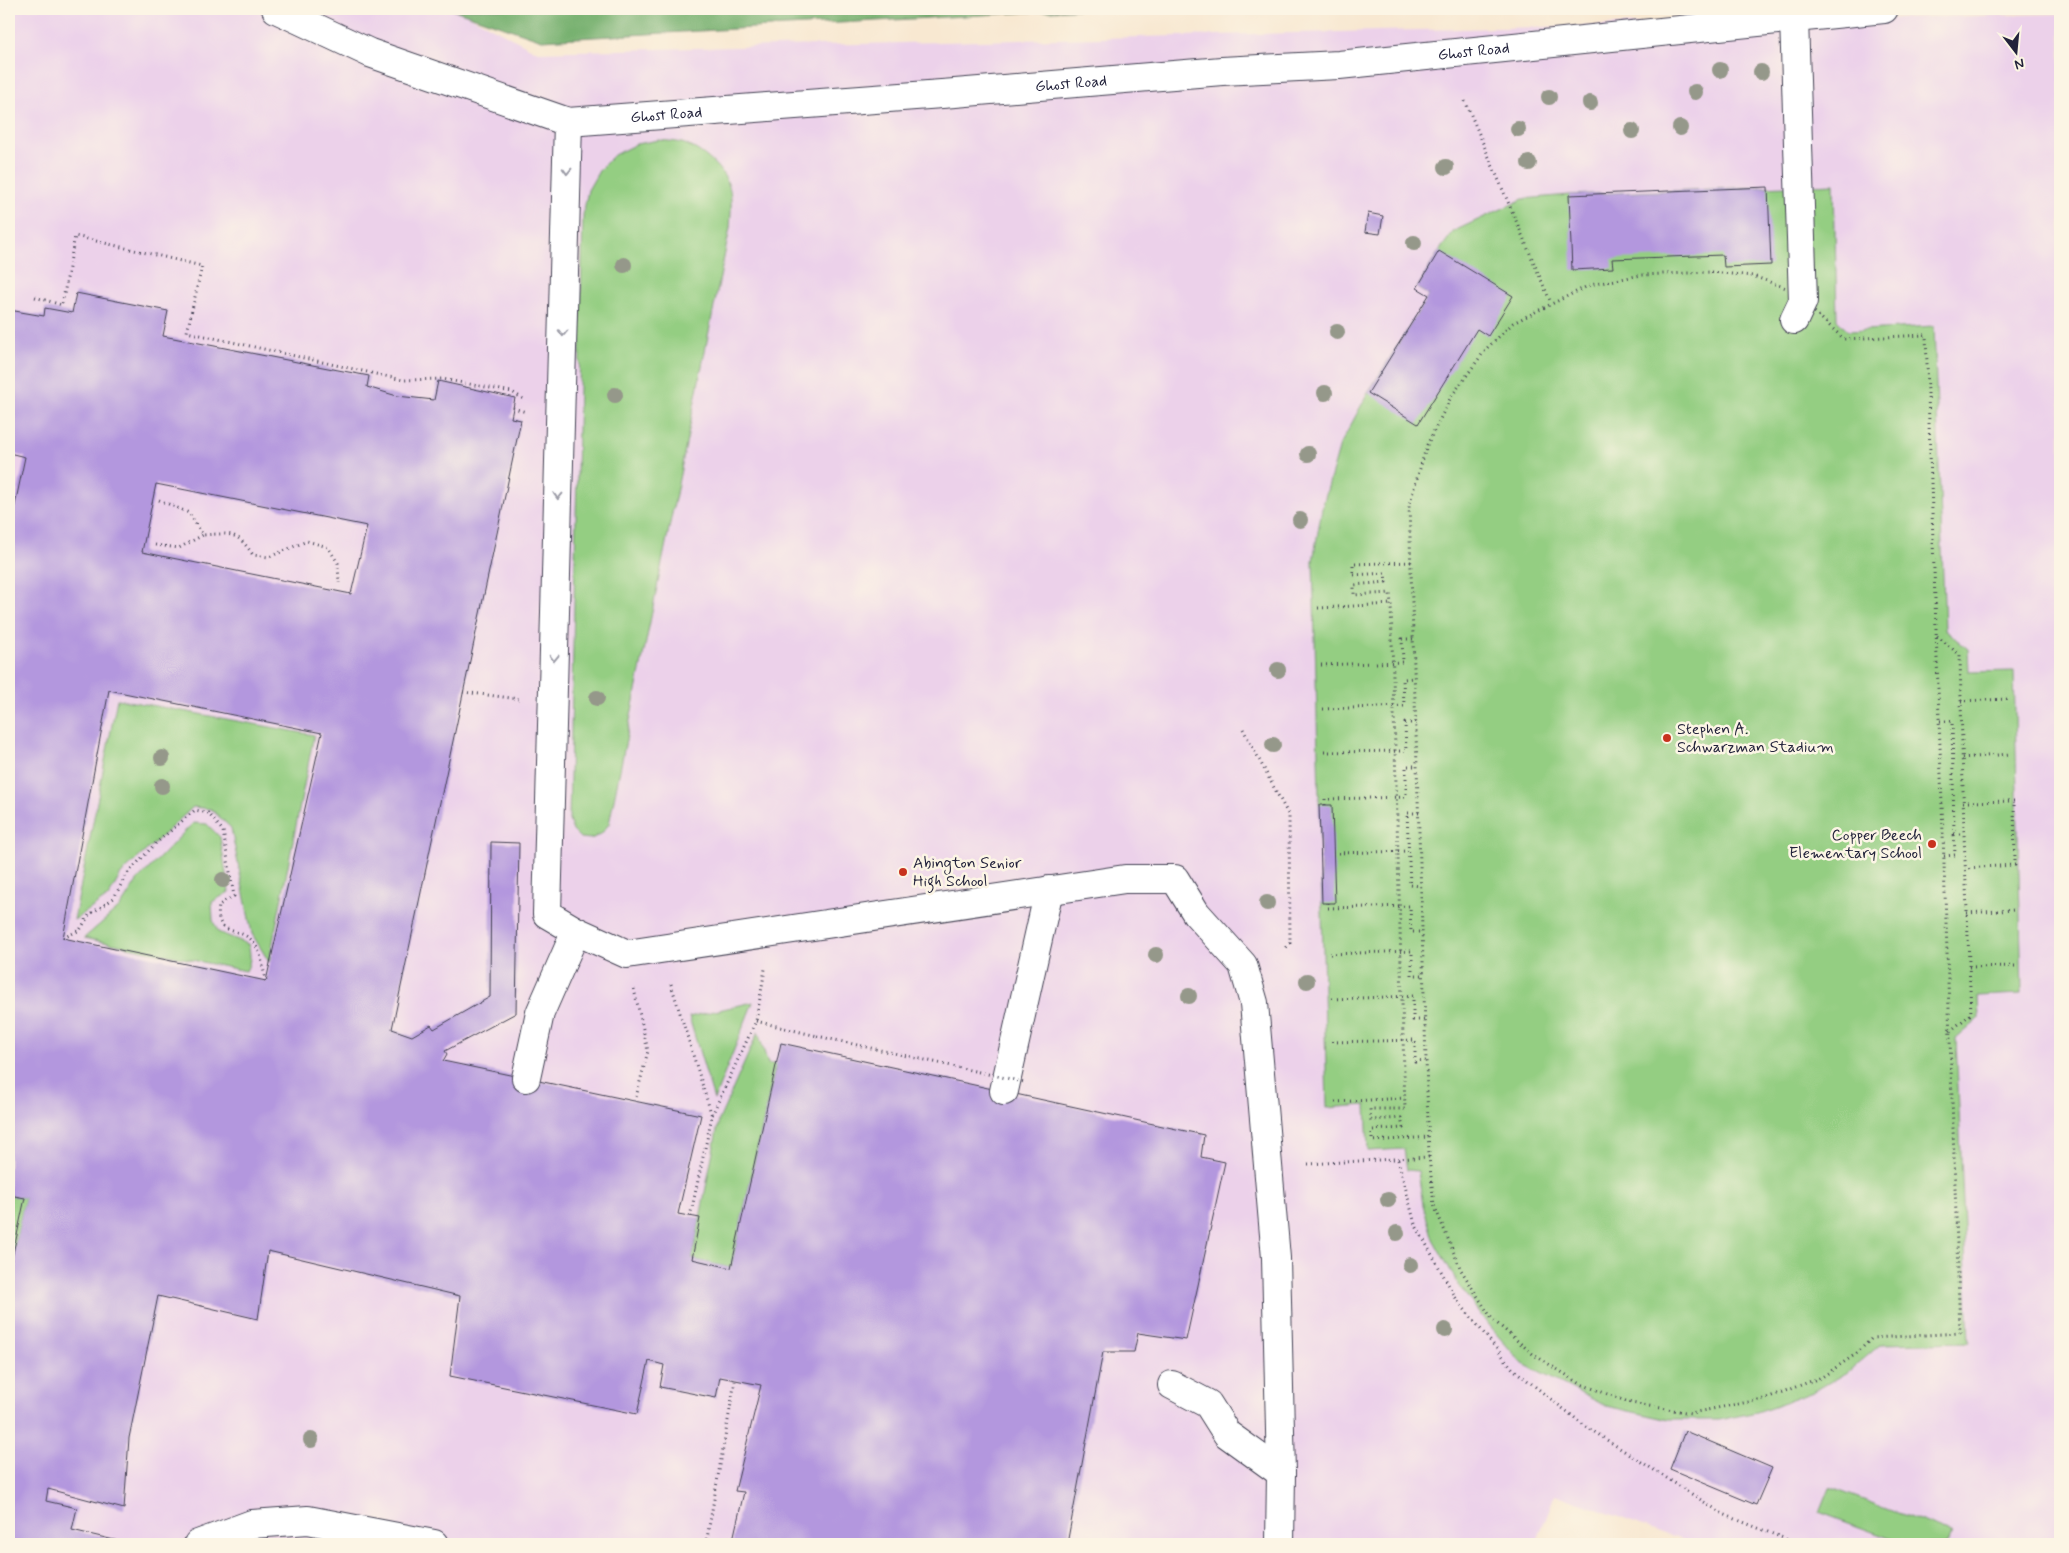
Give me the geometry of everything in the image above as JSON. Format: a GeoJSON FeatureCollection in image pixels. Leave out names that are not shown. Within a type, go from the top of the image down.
{"type":"FeatureCollection","features":[{"type":"Feature","properties":{"kind":"street","name":"Ghost Road"},"geometry":{"type":"LineString","coordinates":[[276,9],[370,53],[568,122],[1222,71],[1339,65],[1884,9]]}},
{"type":"Feature","properties":{"kind":"street"},"geometry":{"type":"LineString","coordinates":[[1794,18],[1798,310]]}},
{"type":"Feature","properties":{"kind":"street"},"geometry":{"type":"LineString","coordinates":[[568,122],[547,914],[576,931],[627,954],[1125,879],[1175,879],[1196,913],[1243,965],[1254,1003],[1276,1258],[1281,1473],[1280,1544]]}},
{"type":"Feature","properties":{"kind":"street"},"geometry":{"type":"LineString","coordinates":[[1014,1086],[1049,890]]}},
{"type":"Feature","properties":{"kind":"street"},"geometry":{"type":"LineString","coordinates":[[526,1078],[540,1013],[576,931]]}},
{"type":"Feature","properties":{"kind":"street"},"geometry":{"type":"LineString","coordinates":[[1172,1385],[1208,1404],[1227,1434],[1281,1473]]}},
{"type":"Feature","properties":{"kind":"street"},"geometry":{"type":"LineString","coordinates":[[198,1544],[252,1524],[308,1520],[434,1544]]}},
{"type":"Feature","properties":{"kind":"path"},"geometry":{"type":"LineString","coordinates":[[1465,101],[1551,303]]}},
{"type":"Feature","properties":{"kind":"path"},"geometry":{"type":"LineString","coordinates":[[36,298],[62,305],[75,236],[202,266],[187,332],[403,380],[442,379],[512,392],[528,401]]}},
{"type":"Feature","properties":{"kind":"path"},"geometry":{"type":"LineString","coordinates":[[1711,272],[1753,276],[1789,288],[1798,310],[1844,339],[1926,335],[1960,1333],[1872,1338],[1856,1354],[1822,1377],[1764,1399],[1691,1413],[1631,1403],[1581,1384],[1534,1355],[1492,1318],[1462,1270],[1434,1205],[1429,1157],[1409,505],[1427,445],[1451,397],[1486,349],[1513,323],[1551,303],[1590,285],[1641,275],[1711,272]]}},
{"type":"Feature","properties":{"kind":"path"},"geometry":{"type":"LineString","coordinates":[[159,500],[189,513],[203,535]]}},
{"type":"Feature","properties":{"kind":"path"},"geometry":{"type":"LineString","coordinates":[[155,545],[179,548],[203,535],[229,533],[243,540],[253,555],[269,557],[306,541],[328,547],[338,563],[339,583]]}},
{"type":"Feature","properties":{"kind":"path"},"geometry":{"type":"LineString","coordinates":[[1411,562],[1353,564],[1353,575],[1385,573],[1386,582],[1354,585],[1354,594],[1390,593],[1391,604],[1405,1109],[1370,1109],[1371,1120],[1401,1118],[1403,1128],[1372,1130],[1372,1142],[1429,1137]]}},
{"type":"Feature","properties":{"kind":"path"},"geometry":{"type":"LineString","coordinates":[[1318,608],[1391,604]]}},
{"type":"Feature","properties":{"kind":"path"},"geometry":{"type":"LineString","coordinates":[[1937,636],[1960,655],[1965,868],[1971,1014],[1949,1033]]}},
{"type":"Feature","properties":{"kind":"path"},"geometry":{"type":"LineString","coordinates":[[1321,665],[1403,662],[1402,639],[1413,639]]}},
{"type":"Feature","properties":{"kind":"path"},"geometry":{"type":"LineString","coordinates":[[1323,709],[1404,706],[1403,679],[1414,678]]}},
{"type":"Feature","properties":{"kind":"path"},"geometry":{"type":"LineString","coordinates":[[463,692],[526,700]]}},
{"type":"Feature","properties":{"kind":"path"},"geometry":{"type":"LineString","coordinates":[[1961,701],[2009,699]]}},
{"type":"Feature","properties":{"kind":"path"},"geometry":{"type":"LineString","coordinates":[[1940,721],[1952,721],[1955,854],[1944,856]]}},
{"type":"Feature","properties":{"kind":"path"},"geometry":{"type":"LineString","coordinates":[[1324,752],[1406,751],[1405,723],[1416,723]]}},
{"type":"Feature","properties":{"kind":"path"},"geometry":{"type":"LineString","coordinates":[[1243,729],[1289,816],[1290,943],[1284,950]]}},
{"type":"Feature","properties":{"kind":"path"},"geometry":{"type":"LineString","coordinates":[[1962,758],[2010,754]]}},
{"type":"Feature","properties":{"kind":"path"},"geometry":{"type":"LineString","coordinates":[[1325,805],[1325,799],[1406,797],[1406,766],[1417,766]]}},
{"type":"Feature","properties":{"kind":"path"},"geometry":{"type":"LineString","coordinates":[[1963,802],[2014,800],[2015,865],[1965,868]]}},
{"type":"Feature","properties":{"kind":"path"},"geometry":{"type":"LineString","coordinates":[[63,938],[80,930],[89,915],[114,898],[126,874],[155,844],[195,810],[208,813],[224,831],[234,896],[219,905],[217,919],[221,926],[245,935],[256,946],[266,981]]}},
{"type":"Feature","properties":{"kind":"path"},"geometry":{"type":"LineString","coordinates":[[1419,813],[1407,813],[1408,851],[1410,885],[1421,886]]}},
{"type":"Feature","properties":{"kind":"path"},"geometry":{"type":"LineString","coordinates":[[1954,834],[1964,834]]}},
{"type":"Feature","properties":{"kind":"path"},"geometry":{"type":"LineString","coordinates":[[1338,853],[1408,851]]}},
{"type":"Feature","properties":{"kind":"path"},"geometry":{"type":"LineString","coordinates":[[1328,902],[1328,908],[1410,906],[1411,932],[1422,932]]}},
{"type":"Feature","properties":{"kind":"path"},"geometry":{"type":"LineString","coordinates":[[1967,913],[2014,910]]}},
{"type":"Feature","properties":{"kind":"path"},"geometry":{"type":"LineString","coordinates":[[1330,954],[1412,952],[1412,975],[1424,975]]}},
{"type":"Feature","properties":{"kind":"path"},"geometry":{"type":"LineString","coordinates":[[1969,967],[2016,966]]}},
{"type":"Feature","properties":{"kind":"path"},"geometry":{"type":"LineString","coordinates":[[1332,999],[1414,996],[1413,1020],[1425,1020]]}},
{"type":"Feature","properties":{"kind":"path"},"geometry":{"type":"LineString","coordinates":[[690,1216],[712,1116],[756,1021],[758,1006]]}},
{"type":"Feature","properties":{"kind":"path"},"geometry":{"type":"LineString","coordinates":[[682,1019],[712,1116]]}},
{"type":"Feature","properties":{"kind":"path"},"geometry":{"type":"LineString","coordinates":[[756,1021],[1014,1086]]}},
{"type":"Feature","properties":{"kind":"path"},"geometry":{"type":"LineString","coordinates":[[635,1101],[648,1050],[642,1025]]}},
{"type":"Feature","properties":{"kind":"path"},"geometry":{"type":"LineString","coordinates":[[1332,1042],[1415,1040],[1415,1062],[1426,1061]]}},
{"type":"Feature","properties":{"kind":"path"},"geometry":{"type":"LineString","coordinates":[[1335,1102],[1405,1098]]}},
{"type":"Feature","properties":{"kind":"path"},"geometry":{"type":"LineString","coordinates":[[1308,1164],[1429,1157]]}},
{"type":"Feature","properties":{"kind":"path"},"geometry":{"type":"LineString","coordinates":[[1398,1160],[1415,1224],[1452,1292],[1513,1369],[1585,1426],[1724,1514],[1798,1544]]}},
{"type":"Feature","properties":{"kind":"path"},"geometry":{"type":"LineString","coordinates":[[706,1544],[736,1381]]}},
{"type":"Feature","properties":{"kind":"shaded area","name":"Abington Senior High School"},"geometry":{"type":"Polygon","coordinates":[[[9,9],[457,9],[538,52],[2060,14],[2060,1544],[1693,1544],[1555,1494],[1536,1544],[9,1544],[9,9]]]}},
{"type":"Feature","properties":{"kind":"green space"},"geometry":{"type":"Polygon","coordinates":[[[451,9],[1087,9],[542,40],[451,9]]]}},
{"type":"Feature","properties":{"kind":"green space"},"geometry":{"type":"Polygon","coordinates":[[[659,140],[679,142],[689,146],[712,161],[718,168],[728,182],[730,190],[730,228],[609,824],[601,834],[591,839],[580,838],[573,831],[569,820],[583,215],[588,190],[600,169],[614,155],[636,144],[659,140]]]}},
{"type":"Feature","properties":{"kind":"green space","name":"Stephen A. Schwarzman Stadium"},"geometry":{"type":"Polygon","coordinates":[[[1834,184],[1837,320],[1848,331],[1934,326],[1945,630],[1968,649],[1969,672],[2014,671],[2022,994],[1978,996],[1979,1019],[1956,1039],[1969,1342],[1881,1344],[1852,1369],[1813,1392],[1757,1412],[1719,1420],[1670,1420],[1606,1406],[1523,1364],[1489,1326],[1460,1287],[1433,1239],[1423,1205],[1418,1171],[1407,1170],[1404,1149],[1368,1151],[1366,1105],[1327,1108],[1313,561],[1322,508],[1340,445],[1368,393],[1429,295],[1417,288],[1439,251],[1454,231],[1523,199],[1569,195],[1834,184]]]}},
{"type":"Feature","properties":{"kind":"green space"},"geometry":{"type":"Polygon","coordinates":[[[117,699],[314,735],[269,962],[252,934],[231,828],[211,809],[193,807],[121,874],[109,896],[74,920],[117,699]]]}},
{"type":"Feature","properties":{"kind":"green space"},"geometry":{"type":"Polygon","coordinates":[[[193,823],[207,824],[220,837],[229,892],[212,902],[213,920],[218,932],[248,944],[250,958],[246,971],[84,938],[121,906],[137,881],[193,823]]]}},
{"type":"Feature","properties":{"kind":"green space"},"geometry":{"type":"Polygon","coordinates":[[[753,1002],[714,1100],[689,1017],[753,1002]]]}},
{"type":"Feature","properties":{"kind":"green space"},"geometry":{"type":"Polygon","coordinates":[[[758,1032],[768,1064],[776,1064],[731,1268],[692,1259],[719,1120],[758,1032]]]}},
{"type":"Feature","properties":{"kind":"green space"},"geometry":{"type":"Polygon","coordinates":[[[9,1195],[25,1198],[9,1272],[9,1195]]]}},
{"type":"Feature","properties":{"kind":"green space"},"geometry":{"type":"Polygon","coordinates":[[[1829,1487],[1951,1533],[1947,1544],[1905,1544],[1819,1512],[1829,1487]]]}},
{"type":"Feature","properties":{"kind":"building"},"geometry":{"type":"Polygon","coordinates":[[[1768,187],[1771,265],[1724,267],[1723,255],[1612,259],[1613,268],[1572,270],[1569,195],[1768,187]]]}},
{"type":"Feature","properties":{"kind":"building"},"geometry":{"type":"Polygon","coordinates":[[[1368,213],[1383,216],[1380,234],[1365,232],[1368,213]]]}},
{"type":"Feature","properties":{"kind":"building"},"geometry":{"type":"Polygon","coordinates":[[[1439,251],[1513,296],[1488,336],[1477,329],[1418,424],[1368,393],[1429,295],[1417,288],[1439,251]]]}},
{"type":"Feature","properties":{"kind":"building"},"geometry":{"type":"Polygon","coordinates":[[[76,293],[168,311],[163,336],[369,376],[367,387],[397,396],[434,400],[438,381],[515,398],[511,418],[521,420],[392,1029],[412,1036],[431,1025],[434,1029],[490,997],[491,842],[519,843],[516,1013],[445,1051],[447,1054],[443,1061],[701,1115],[678,1214],[700,1218],[692,1259],[731,1268],[781,1043],[1204,1135],[1201,1157],[1225,1162],[1186,1340],[1138,1333],[1134,1352],[1103,1352],[1067,1544],[732,1544],[744,1492],[735,1491],[761,1385],[720,1377],[716,1398],[660,1387],[664,1365],[649,1361],[637,1414],[450,1376],[460,1296],[268,1251],[258,1319],[158,1296],[129,1438],[124,1509],[48,1489],[46,1501],[77,1508],[72,1530],[131,1544],[9,1544],[9,1272],[25,1198],[9,1195],[9,528],[25,457],[9,453],[9,310],[44,316],[45,308],[72,313],[76,293]],[[156,484],[142,552],[351,594],[367,526],[156,484]],[[109,690],[63,938],[266,981],[322,733],[109,690]]]}},
{"type":"Feature","properties":{"kind":"building"},"geometry":{"type":"Polygon","coordinates":[[[1319,805],[1332,805],[1335,903],[1322,903],[1319,805]]]}},
{"type":"Feature","properties":{"kind":"building"},"geometry":{"type":"Polygon","coordinates":[[[1685,1431],[1772,1468],[1756,1505],[1670,1469],[1685,1431]]]}},
{"type":"Feature","properties":{"kind":"place","name":"Stephen A. Schwarzman Stadium"},"geometry":{"type":"Point","coordinates":[1667,738]}},
{"type":"Feature","properties":{"kind":"place","name":"Copper Beech Elementary School"},"geometry":{"type":"Point","coordinates":[1932,844]}},
{"type":"Feature","properties":{"kind":"place","name":"Abington Senior High School"},"geometry":{"type":"Point","coordinates":[903,872]}}]}
